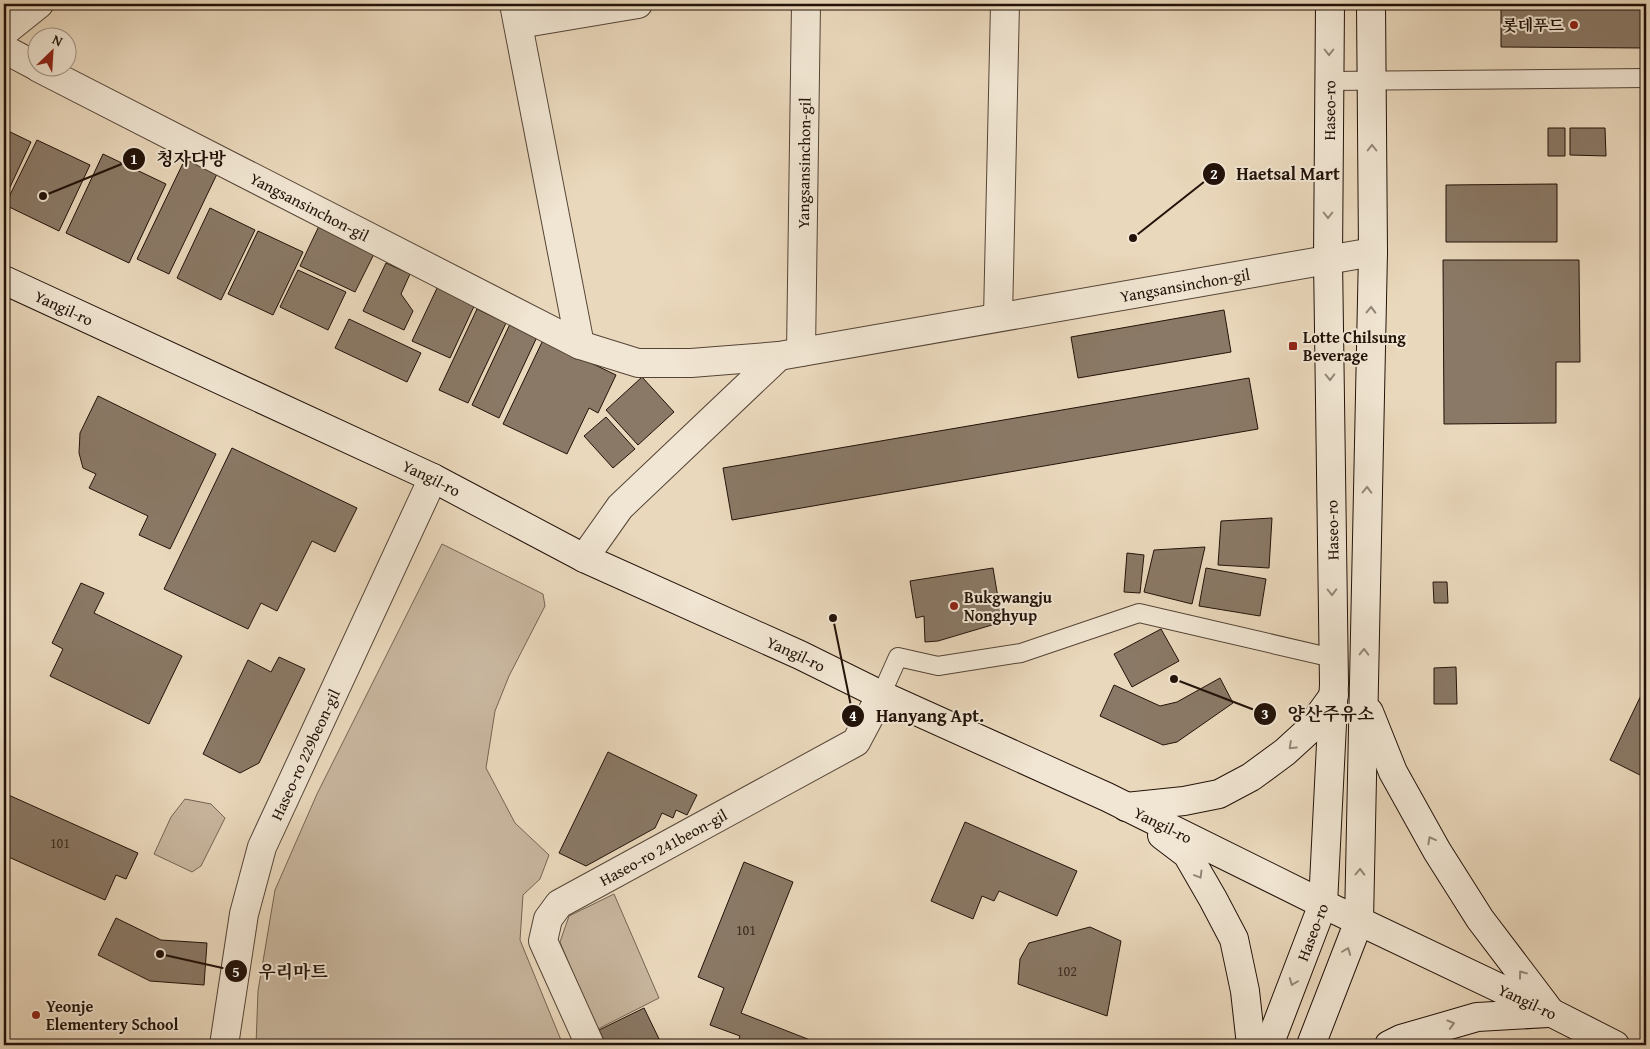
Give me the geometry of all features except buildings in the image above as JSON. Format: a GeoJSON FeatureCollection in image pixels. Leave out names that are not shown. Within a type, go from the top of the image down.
{"type":"FeatureCollection","features":[{"type":"Feature","properties":{"kind":"street"},"geometry":{"type":"LineString","coordinates":[[4,32],[39,4]]}},
{"type":"Feature","properties":{"kind":"street"},"geometry":{"type":"LineString","coordinates":[[580,346],[517,14],[638,4]]}},
{"type":"Feature","properties":{"kind":"street","name":"Yangsansinchon-gil"},"geometry":{"type":"LineString","coordinates":[[790,354],[806,4]]}},
{"type":"Feature","properties":{"kind":"street"},"geometry":{"type":"LineString","coordinates":[[998,317],[1005,4]]}},
{"type":"Feature","properties":{"kind":"street","name":"Haseo-ro"},"geometry":{"type":"LineString","coordinates":[[1268,1045],[1323,904],[1334,695],[1328,260],[1330,4]]}},
{"type":"Feature","properties":{"kind":"street","name":"Haseo-ro"},"geometry":{"type":"LineString","coordinates":[[1311,1045],[1359,921],[1373,252],[1371,4]]}},
{"type":"Feature","properties":{"kind":"street","name":"Yangsansinchon-gil"},"geometry":{"type":"LineString","coordinates":[[4,49],[28,62]]}},
{"type":"Feature","properties":{"kind":"street","name":"Yangsansinchon-gil"},"geometry":{"type":"LineString","coordinates":[[59,78],[580,346],[638,362],[691,362],[790,354],[1373,252]]}},
{"type":"Feature","properties":{"kind":"street","name":"Yangil-ro"},"geometry":{"type":"LineString","coordinates":[[4,280],[433,478],[584,558],[800,655],[1126,806],[1323,904],[1615,1045]]}},
{"type":"Feature","properties":{"kind":"street"},"geometry":{"type":"LineString","coordinates":[[584,558],[620,507],[790,354]]}},
{"type":"Feature","properties":{"kind":"street","name":"Haseo-ro 229beon-gil"},"geometry":{"type":"LineString","coordinates":[[224,1045],[244,914],[262,847],[433,478]]}},
{"type":"Feature","properties":{"kind":"street","name":"Haseo-ro 241beon-gil"},"geometry":{"type":"LineString","coordinates":[[590,1045],[543,941],[548,919],[559,904],[856,742],[881,694]]}},
{"type":"Feature","properties":{"kind":"street"},"geometry":{"type":"LineString","coordinates":[[1126,806],[1184,801],[1219,794],[1251,777],[1285,752],[1308,731],[1334,695]]}},
{"type":"Feature","properties":{"kind":"street"},"geometry":{"type":"LineString","coordinates":[[1364,701],[1393,772],[1438,850],[1480,919],[1552,1013]]}},
{"type":"Feature","properties":{"kind":"street"},"geometry":{"type":"LineString","coordinates":[[1126,806],[1187,854],[1234,939],[1245,991],[1251,1045]]}},
{"type":"Feature","properties":{"kind":"street"},"geometry":{"type":"LineString","coordinates":[[1389,1045],[1401,1039],[1478,1017],[1552,1013]]}},
{"type":"Feature","properties":{"kind":"lane"},"geometry":{"type":"LineString","coordinates":[[1329,82],[1646,78]]}},
{"type":"Feature","properties":{"kind":"lane"},"geometry":{"type":"LineString","coordinates":[[881,694],[898,657],[938,666],[1021,652],[1139,613],[1333,658]]}},
{"type":"Feature","properties":{"kind":"shaded area"},"geometry":{"type":"Polygon","coordinates":[[[442,544],[543,594],[545,606],[509,676],[495,711],[486,768],[515,823],[549,855],[540,879],[523,895],[520,940],[563,1045],[256,1045],[258,991],[275,890],[317,794],[442,544]]]}},
{"type":"Feature","properties":{"kind":"shaded area"},"geometry":{"type":"Polygon","coordinates":[[[185,799],[211,804],[225,818],[201,866],[192,872],[154,854],[171,817],[185,799]]]}},
{"type":"Feature","properties":{"kind":"shaded area"},"geometry":{"type":"Polygon","coordinates":[[[614,894],[659,998],[596,1030],[560,942],[569,916],[614,894]]]}},
{"type":"Feature","properties":{"kind":"place","name":"롯데푸드"},"geometry":{"type":"Point","coordinates":[1574,25]}},
{"type":"Feature","properties":{"kind":"place","name":"청자다방"},"geometry":{"type":"Point","coordinates":[43,196]}},
{"type":"Feature","properties":{"kind":"place","name":"Haetsal Mart"},"geometry":{"type":"Point","coordinates":[1133,238]}},
{"type":"Feature","properties":{"kind":"place","name":"Lotte Chilsung Beverage"},"geometry":{"type":"Point","coordinates":[1293,346]}},
{"type":"Feature","properties":{"kind":"place","name":"Bukgwangju Nonghyup"},"geometry":{"type":"Point","coordinates":[954,606]}},
{"type":"Feature","properties":{"kind":"place","name":"Hanyang Apt."},"geometry":{"type":"Point","coordinates":[833,618]}},
{"type":"Feature","properties":{"kind":"place","name":"양산주유소"},"geometry":{"type":"Point","coordinates":[1174,679]}},
{"type":"Feature","properties":{"kind":"place","name":"우리마트"},"geometry":{"type":"Point","coordinates":[160,954]}},
{"type":"Feature","properties":{"kind":"place","name":"Yeonje Elementery School"},"geometry":{"type":"Point","coordinates":[36,1015]}}]}
